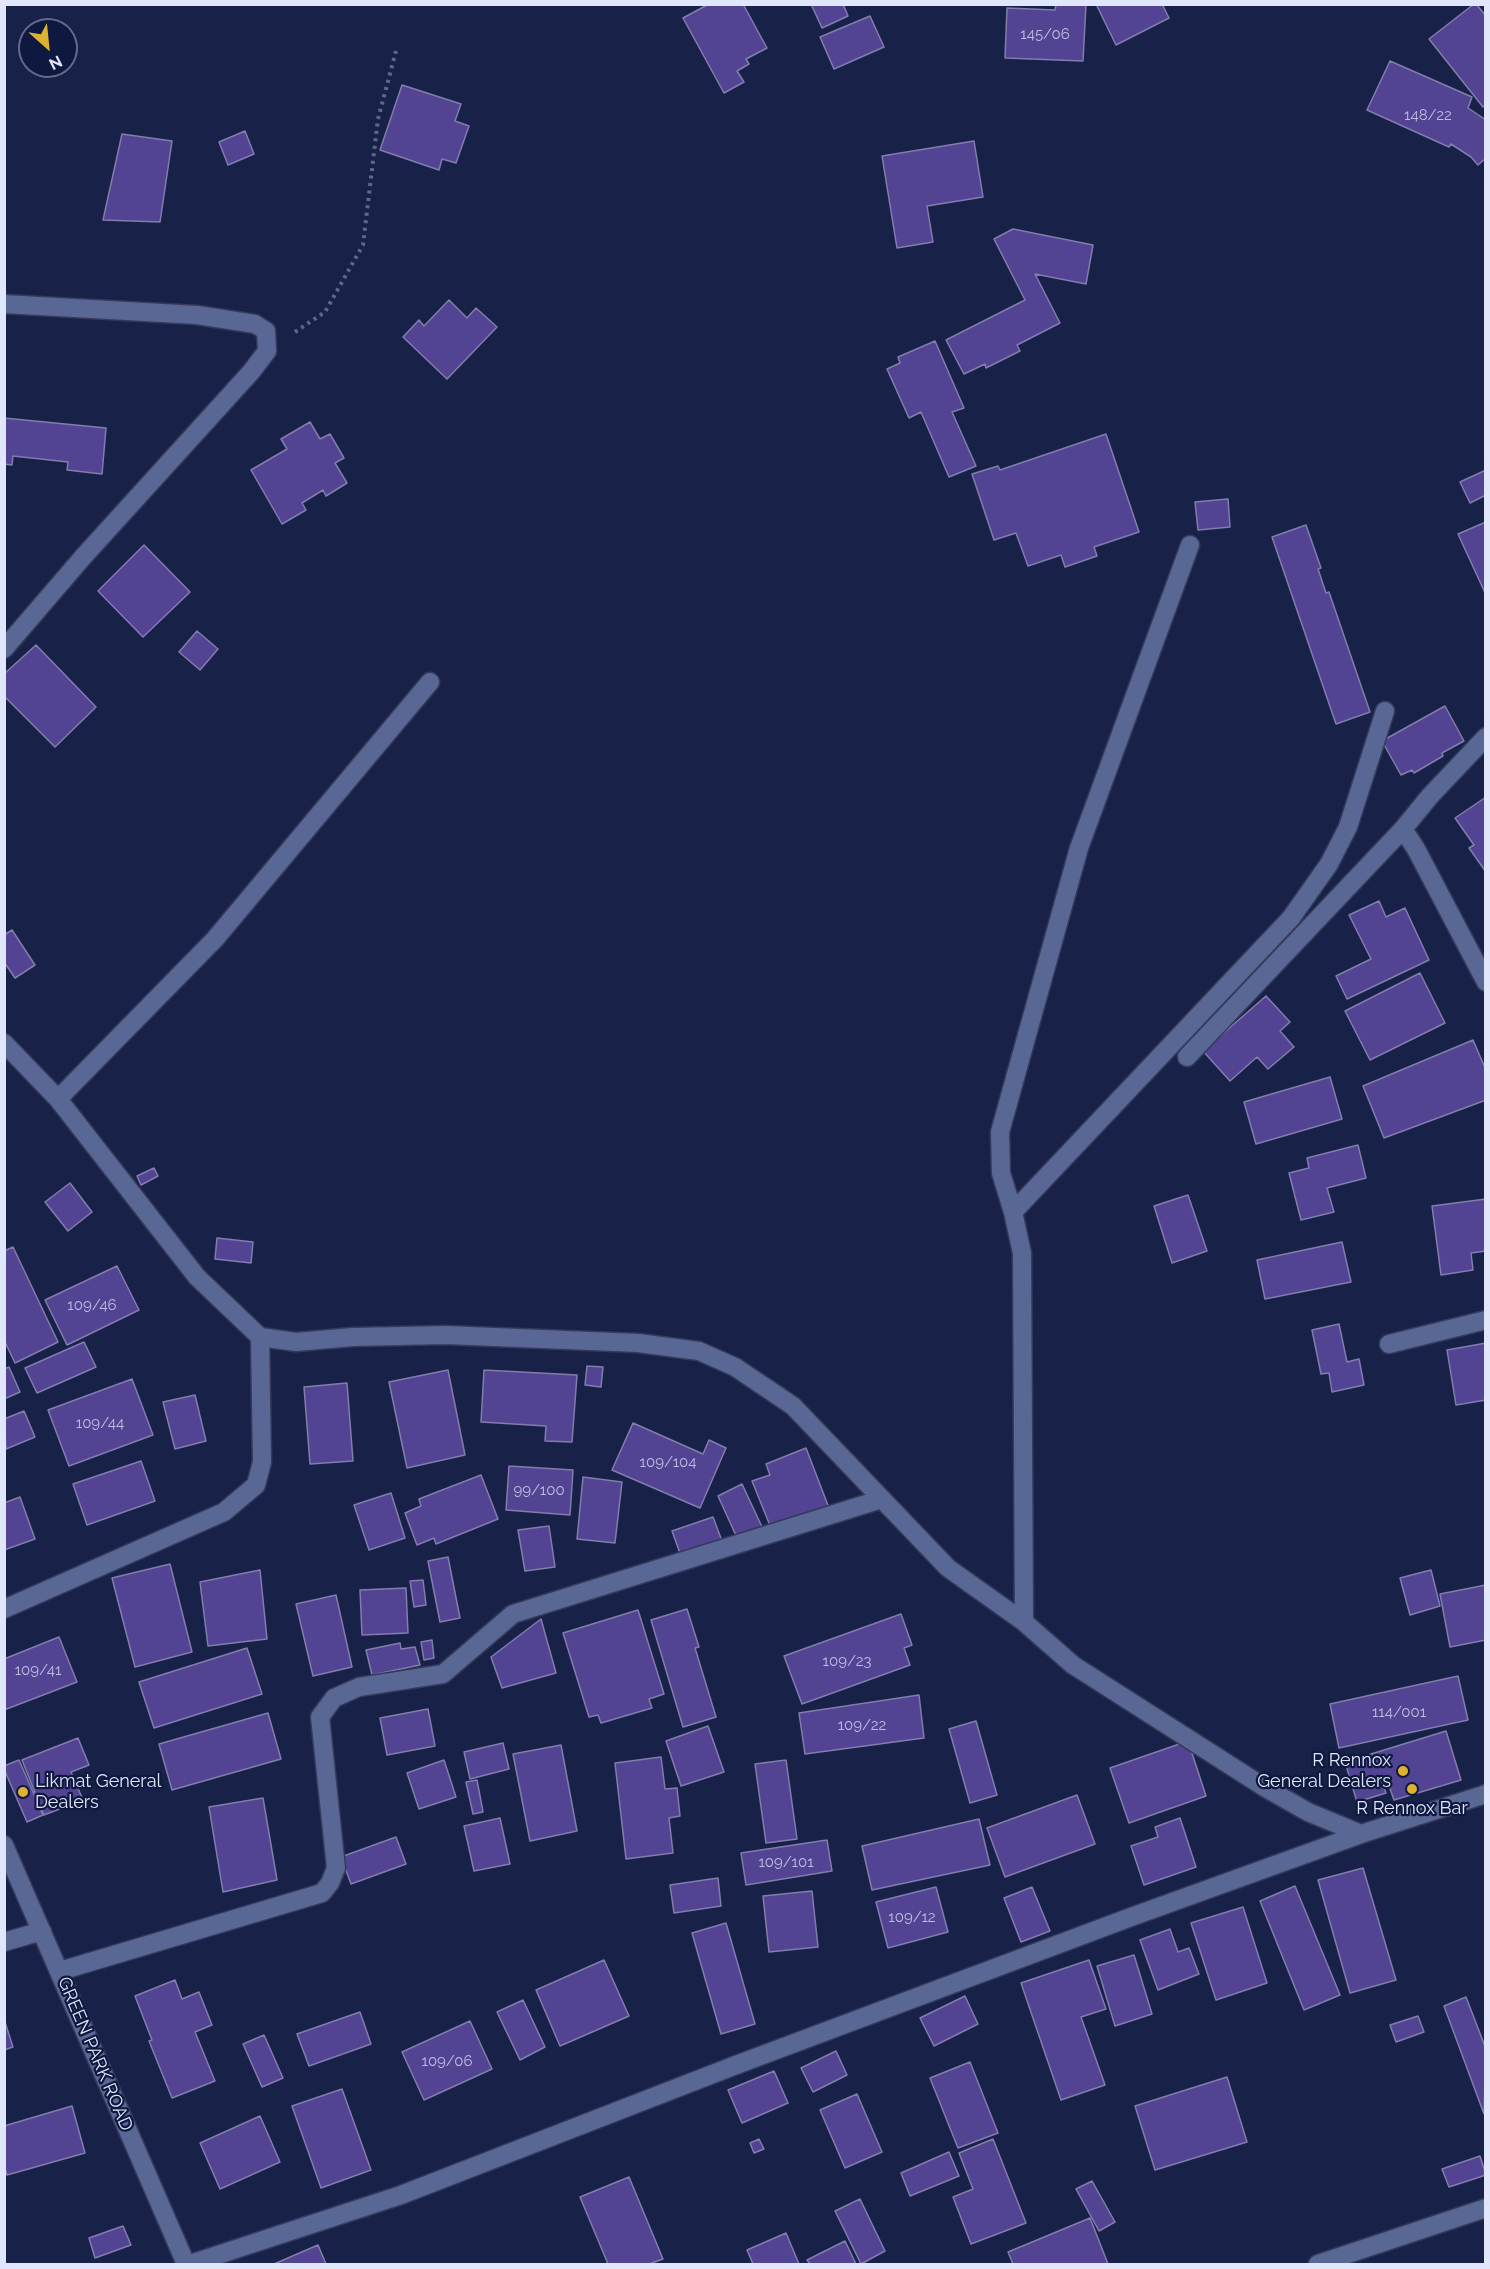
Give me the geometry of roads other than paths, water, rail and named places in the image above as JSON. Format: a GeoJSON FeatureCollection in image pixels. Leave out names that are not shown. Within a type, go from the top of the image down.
{"type":"FeatureCollection","features":[{"type":"Feature","properties":{"kind":"street"},"geometry":{"type":"LineString","coordinates":[[4,304],[197,315],[255,324],[266,331],[267,351],[251,372],[83,557],[4,649]]}},
{"type":"Feature","properties":{"kind":"street"},"geometry":{"type":"LineString","coordinates":[[1024,1622],[1022,1253],[1001,1173],[1000,1132],[1079,848],[1190,545]]}},
{"type":"Feature","properties":{"kind":"street"},"geometry":{"type":"LineString","coordinates":[[58,1099],[215,939],[430,682]]}},
{"type":"Feature","properties":{"kind":"street"},"geometry":{"type":"LineString","coordinates":[[1013,1212],[1290,918],[1329,864],[1348,826],[1385,711]]}},
{"type":"Feature","properties":{"kind":"street"},"geometry":{"type":"LineString","coordinates":[[1187,1057],[1403,829],[1430,796],[1485,737]]}},
{"type":"Feature","properties":{"kind":"street"},"geometry":{"type":"LineString","coordinates":[[1403,829],[1416,849],[1485,982]]}},
{"type":"Feature","properties":{"kind":"street"},"geometry":{"type":"LineString","coordinates":[[4,1043],[58,1099],[197,1277],[260,1337],[296,1342],[353,1337],[446,1335],[638,1343],[699,1351],[735,1367],[793,1406],[948,1568],[1024,1622],[1073,1665],[1264,1787],[1308,1812],[1361,1834]]}},
{"type":"Feature","properties":{"kind":"street"},"geometry":{"type":"LineString","coordinates":[[1389,1344],[1485,1320]]}},
{"type":"Feature","properties":{"kind":"street"},"geometry":{"type":"LineString","coordinates":[[4,1609],[224,1512],[255,1485],[261,1462],[260,1337]]}},
{"type":"Feature","properties":{"kind":"street"},"geometry":{"type":"LineString","coordinates":[[60,1971],[322,1893],[330,1883],[336,1868],[320,1718],[334,1698],[359,1687],[442,1674],[513,1614],[882,1499]]}},
{"type":"Feature","properties":{"kind":"street"},"geometry":{"type":"LineString","coordinates":[[190,2265],[401,2195],[736,2065],[1361,1834],[1485,1794]]}},
{"type":"Feature","properties":{"kind":"street","name":"GREEN PARK ROAD"},"geometry":{"type":"LineString","coordinates":[[4,1845],[186,2265]]}},
{"type":"Feature","properties":{"kind":"street"},"geometry":{"type":"LineString","coordinates":[[4,1941],[42,1931]]}},
{"type":"Feature","properties":{"kind":"street"},"geometry":{"type":"LineString","coordinates":[[1318,2265],[1485,2208]]}},
{"type":"Feature","properties":{"kind":"place","name":"R Rennox General Dealers"},"geometry":{"type":"Point","coordinates":[1403,1771]}},
{"type":"Feature","properties":{"kind":"place","name":"R Rennox Bar"},"geometry":{"type":"Point","coordinates":[1412,1789]}},
{"type":"Feature","properties":{"kind":"place","name":"Likmat General Dealers"},"geometry":{"type":"Point","coordinates":[23,1792]}}]}
